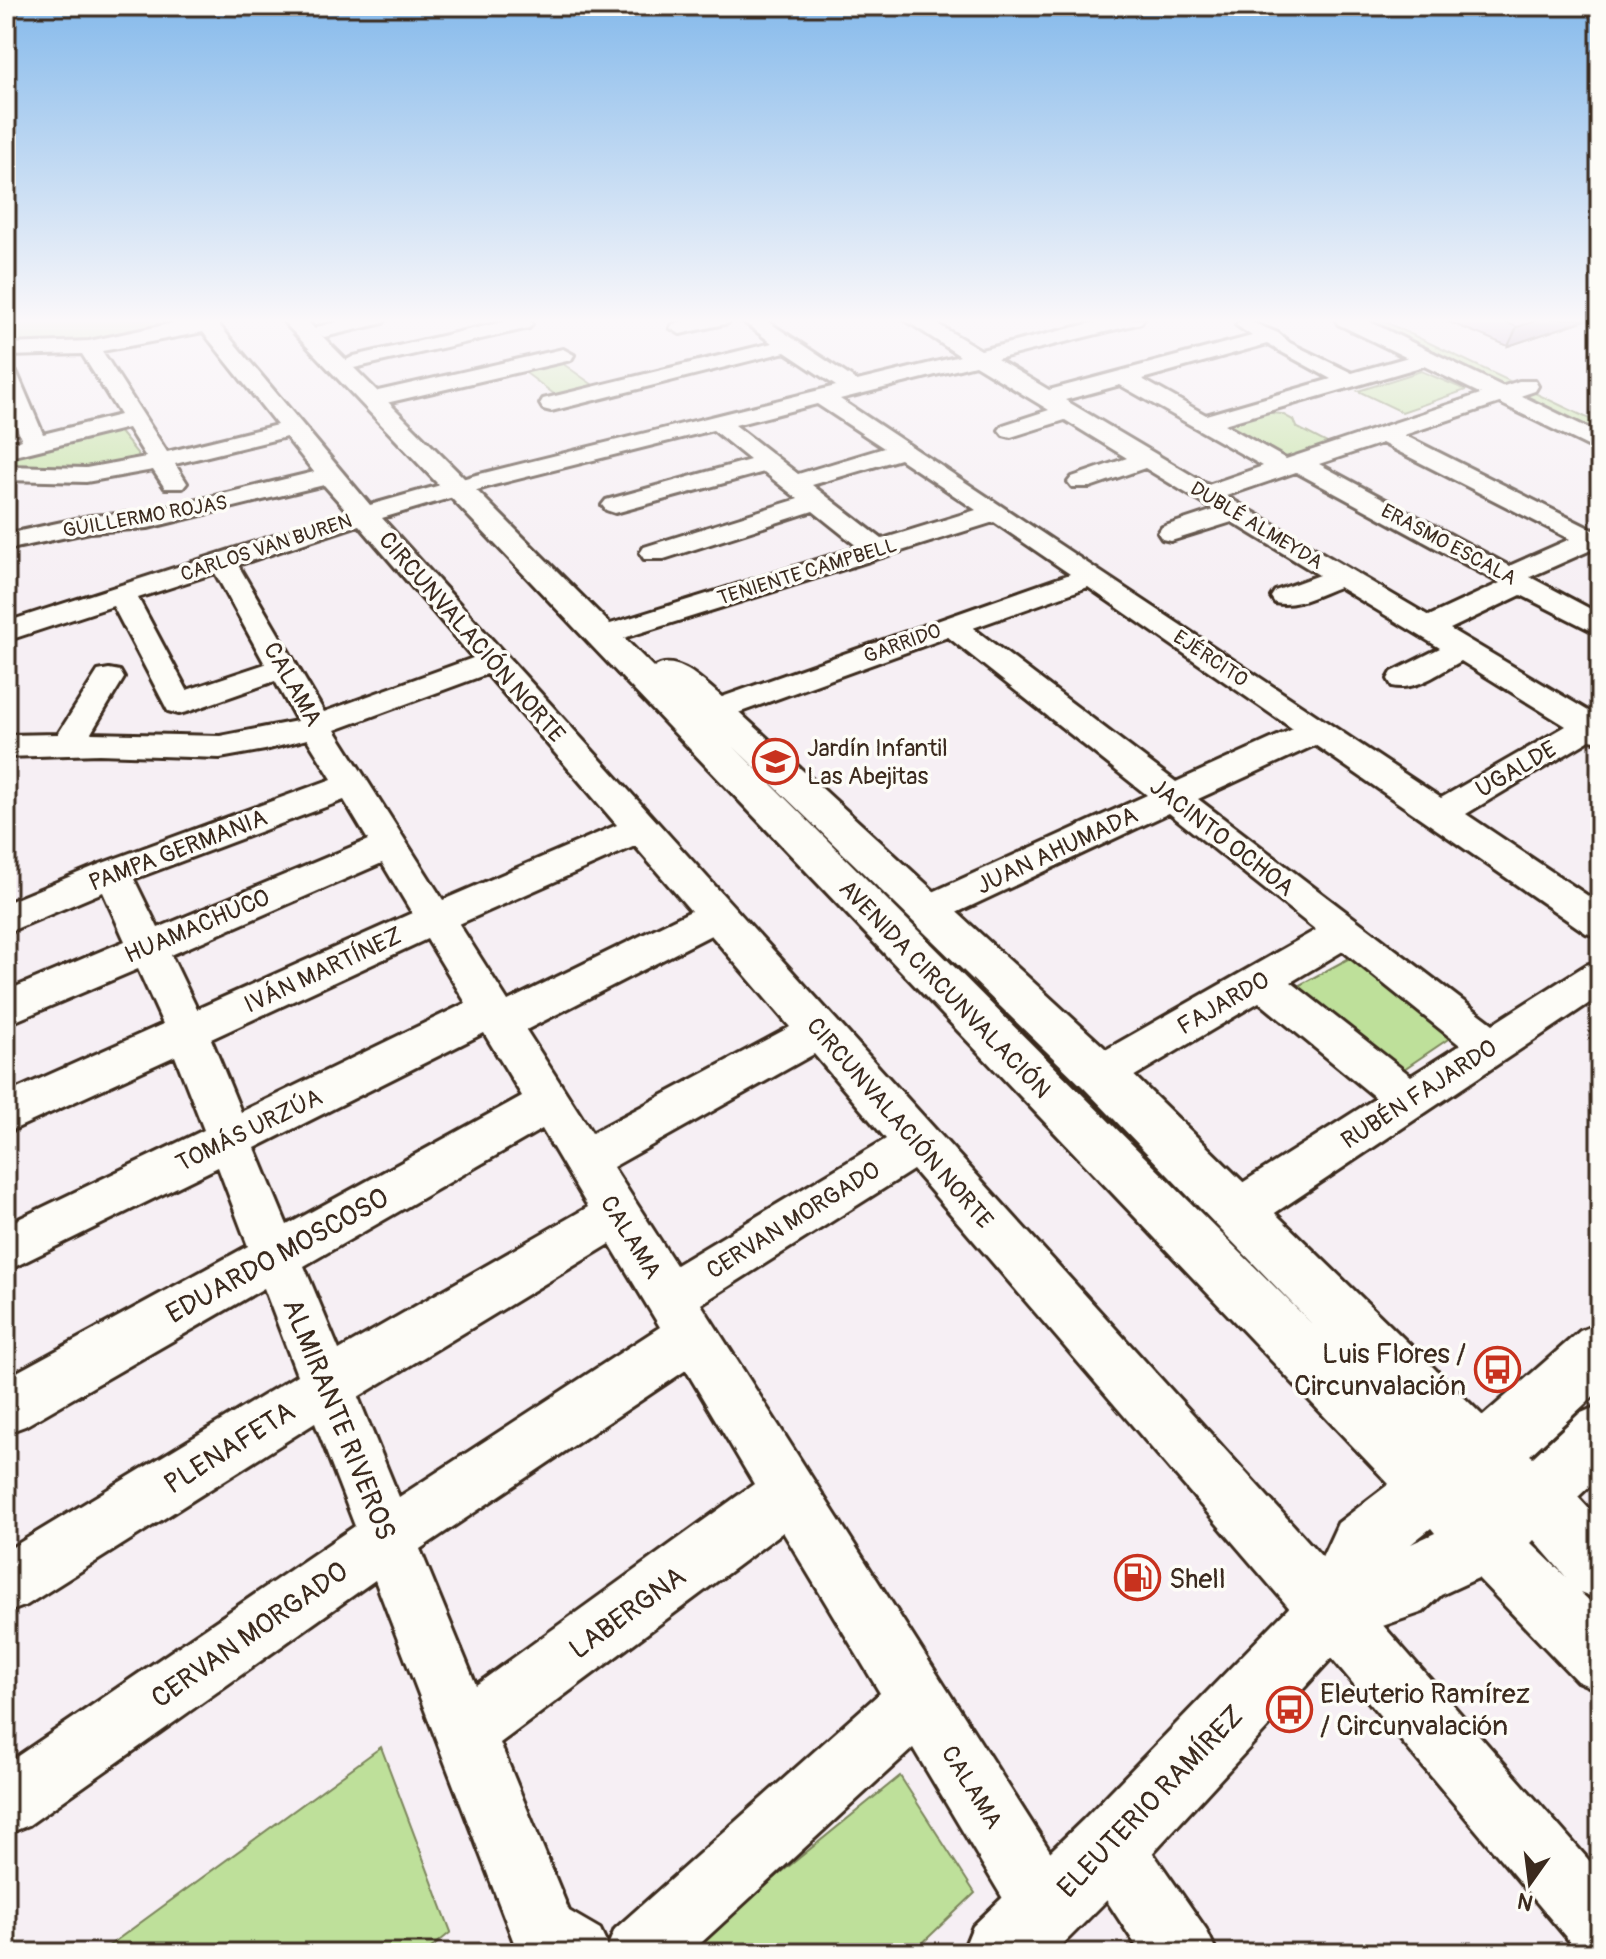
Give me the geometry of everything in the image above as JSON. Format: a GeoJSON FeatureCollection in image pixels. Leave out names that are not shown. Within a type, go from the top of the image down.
{"type":"FeatureCollection","features":[{"type":"Feature","properties":{"kind":"main road","name":"AVENIDA CIRCUNVALACIÓN"},"geometry":{"type":"LineString","coordinates":[[390,410],[617,631],[716,710],[1101,1074],[1237,1212],[1456,1470],[1487,1542],[1600,1658]]}},
{"type":"Feature","properties":{"kind":"main road","name":"AVENIDA CIRCUNVALACIÓN"},"geometry":{"type":"LineString","coordinates":[[400,410],[470,485],[1456,1470],[1535,1496],[1600,1568]]}},
{"type":"Feature","properties":{"kind":"main road"},"geometry":{"type":"LineString","coordinates":[[1534,410],[1600,444]]}},
{"type":"Feature","properties":{"kind":"main road"},"geometry":{"type":"LineString","coordinates":[[1577,410],[1600,422]]}},
{"type":"Feature","properties":{"kind":"main road","name":"ELEUTERIO RAMÍREZ"},"geometry":{"type":"LineString","coordinates":[[1023,1930],[1109,1846],[1331,1611],[1360,1545],[1456,1470],[1512,1432],[1600,1351]]}},
{"type":"Feature","properties":{"kind":"main road","name":"ELEUTERIO RAMÍREZ"},"geometry":{"type":"LineString","coordinates":[[1331,1611],[1400,1589],[1419,1573],[1487,1542],[1600,1435]]}},
{"type":"Feature","properties":{"kind":"street"},"geometry":{"type":"LineString","coordinates":[[22,410],[36,445]]}},
{"type":"Feature","properties":{"kind":"street"},"geometry":{"type":"LineString","coordinates":[[129,410],[192,511]]}},
{"type":"Feature","properties":{"kind":"street","name":"CIRCUNVALACIÓN NORTE"},"geometry":{"type":"LineString","coordinates":[[275,410],[1331,1611],[1600,1925]]}},
{"type":"Feature","properties":{"kind":"street"},"geometry":{"type":"LineString","coordinates":[[560,410],[612,449]]}},
{"type":"Feature","properties":{"kind":"street","name":"CARLOS VAN BUREN"},"geometry":{"type":"LineString","coordinates":[[6,632],[365,515],[763,410]]}},
{"type":"Feature","properties":{"kind":"street","name":"EJÉRCITO"},"geometry":{"type":"LineString","coordinates":[[842,410],[1442,813],[1600,923]]}},
{"type":"Feature","properties":{"kind":"street"},"geometry":{"type":"LineString","coordinates":[[1011,430],[1047,410]]}},
{"type":"Feature","properties":{"kind":"street","name":"DUBLÉ ALMEYDA"},"geometry":{"type":"LineString","coordinates":[[1066,410],[1595,729]]}},
{"type":"Feature","properties":{"kind":"street","name":"ERASMO ESCALA"},"geometry":{"type":"LineString","coordinates":[[1181,410],[1600,626]]}},
{"type":"Feature","properties":{"kind":"street"},"geometry":{"type":"LineString","coordinates":[[1203,423],[1246,410]]}},
{"type":"Feature","properties":{"kind":"street"},"geometry":{"type":"LineString","coordinates":[[1206,494],[1456,410]]}},
{"type":"Feature","properties":{"kind":"street"},"geometry":{"type":"LineString","coordinates":[[1359,415],[1415,424]]}},
{"type":"Feature","properties":{"kind":"street"},"geometry":{"type":"LineString","coordinates":[[6,451],[134,419]]}},
{"type":"Feature","properties":{"kind":"street"},"geometry":{"type":"LineString","coordinates":[[717,422],[877,549]]}},
{"type":"Feature","properties":{"kind":"street"},"geometry":{"type":"LineString","coordinates":[[6,473],[86,475],[161,463],[290,429]]}},
{"type":"Feature","properties":{"kind":"street"},"geometry":{"type":"LineString","coordinates":[[1384,434],[1596,538]]}},
{"type":"Feature","properties":{"kind":"street"},"geometry":{"type":"LineString","coordinates":[[793,483],[904,450]]}},
{"type":"Feature","properties":{"kind":"street"},"geometry":{"type":"LineString","coordinates":[[1081,482],[1148,459]]}},
{"type":"Feature","properties":{"kind":"street"},"geometry":{"type":"LineString","coordinates":[[615,505],[768,463]]}},
{"type":"Feature","properties":{"kind":"street"},"geometry":{"type":"LineString","coordinates":[[63,475],[90,524]]}},
{"type":"Feature","properties":{"kind":"street","name":"GUILLERMO ROJAS"},"geometry":{"type":"LineString","coordinates":[[6,542],[90,524],[148,520],[330,476]]}},
{"type":"Feature","properties":{"kind":"street"},"geometry":{"type":"LineString","coordinates":[[654,553],[816,501]]}},
{"type":"Feature","properties":{"kind":"street","name":"TENIENTE CAMPBELL"},"geometry":{"type":"LineString","coordinates":[[617,631],[997,512]]}},
{"type":"Feature","properties":{"kind":"street"},"geometry":{"type":"LineString","coordinates":[[1171,533],[1235,512]]}},
{"type":"Feature","properties":{"kind":"street"},"geometry":{"type":"LineString","coordinates":[[1427,628],[1596,538]]}},
{"type":"Feature","properties":{"kind":"street","name":"CALAMA"},"geometry":{"type":"LineString","coordinates":[[222,561],[316,726],[919,1700],[1023,1930]]}},
{"type":"Feature","properties":{"kind":"street"},"geometry":{"type":"LineString","coordinates":[[1285,597],[1342,576]]}},
{"type":"Feature","properties":{"kind":"street","name":"GARRIDO"},"geometry":{"type":"LineString","coordinates":[[716,710],[1089,577]]}},
{"type":"Feature","properties":{"kind":"street"},"geometry":{"type":"LineString","coordinates":[[121,594],[179,704],[283,668]]}},
{"type":"Feature","properties":{"kind":"street","name":"JACINTO OCHOA"},"geometry":{"type":"LineString","coordinates":[[952,626],[1492,1046]]}},
{"type":"Feature","properties":{"kind":"street"},"geometry":{"type":"LineString","coordinates":[[1403,679],[1462,649]]}},
{"type":"Feature","properties":{"kind":"street"},"geometry":{"type":"LineString","coordinates":[[6,746],[220,747],[265,740],[316,726],[493,661]]}},
{"type":"Feature","properties":{"kind":"street"},"geometry":{"type":"LineString","coordinates":[[67,745],[109,678]]}},
{"type":"Feature","properties":{"kind":"street","name":"UGALDE"},"geometry":{"type":"LineString","coordinates":[[1442,813],[1595,729]]}},
{"type":"Feature","properties":{"kind":"street","name":"JUAN AHUMADA"},"geometry":{"type":"LineString","coordinates":[[926,911],[1319,730]]}},
{"type":"Feature","properties":{"kind":"street","name":"PAMPA GERMANIA"},"geometry":{"type":"LineString","coordinates":[[6,919],[113,873],[352,784]]}},
{"type":"Feature","properties":{"kind":"street","name":"IVÁN MARTÍNEZ"},"geometry":{"type":"LineString","coordinates":[[6,1114],[641,829]]}},
{"type":"Feature","properties":{"kind":"street","name":"HUAMACHUCO"},"geometry":{"type":"LineString","coordinates":[[6,1009],[390,845]]}},
{"type":"Feature","properties":{"kind":"street","name":"ALMIRANTE RIVEROS"},"geometry":{"type":"LineString","coordinates":[[113,873],[187,1032],[545,1935],[576,1953]]}},
{"type":"Feature","properties":{"kind":"street","name":"TOMÁS URZÚA"},"geometry":{"type":"LineString","coordinates":[[6,1249],[230,1140],[717,915]]}},
{"type":"Feature","properties":{"kind":"street","name":"FAJARDO"},"geometry":{"type":"LineString","coordinates":[[1101,1074],[1345,932]]}},
{"type":"Feature","properties":{"kind":"street","name":"RUBÉN FAJARDO"},"geometry":{"type":"LineString","coordinates":[[1237,1212],[1600,976]]}},
{"type":"Feature","properties":{"kind":"street"},"geometry":{"type":"LineString","coordinates":[[1261,981],[1409,1100]]}},
{"type":"Feature","properties":{"kind":"street"},"geometry":{"type":"LineString","coordinates":[[584,1160],[820,1031]]}},
{"type":"Feature","properties":{"kind":"street","name":"EDUARDO MOSCOSO"},"geometry":{"type":"LineString","coordinates":[[6,1407],[549,1103]]}},
{"type":"Feature","properties":{"kind":"street","name":"CERVAN MORGADO"},"geometry":{"type":"LineString","coordinates":[[6,1802],[387,1538],[680,1316],[918,1143]]}},
{"type":"Feature","properties":{"kind":"street","name":"PLENAFETA"},"geometry":{"type":"LineString","coordinates":[[6,1584],[327,1386],[618,1214]]}},
{"type":"Feature","properties":{"kind":"street","name":"LABERGNA"},"geometry":{"type":"LineString","coordinates":[[464,1732],[790,1492]]}},
{"type":"Feature","properties":{"kind":"street"},"geometry":{"type":"LineString","coordinates":[[639,1953],[919,1700]]}},
{"type":"Feature","properties":{"kind":"street"},"geometry":{"type":"LineString","coordinates":[[1109,1846],[1182,1953]]}},
{"type":"Feature","properties":{"kind":"green space"},"geometry":{"type":"Polygon","coordinates":[[[1537,410],[1571,410],[1600,424],[1600,441],[1537,410]]]}},
{"type":"Feature","properties":{"kind":"green space"},"geometry":{"type":"Polygon","coordinates":[[[1261,412],[1282,414],[1293,420],[1296,427],[1331,445],[1293,458],[1281,457],[1227,426],[1228,422],[1261,412]]]}},
{"type":"Feature","properties":{"kind":"green space"},"geometry":{"type":"Polygon","coordinates":[[[119,431],[141,458],[80,467],[6,467],[6,458],[119,431]]]}},
{"type":"Feature","properties":{"kind":"green space"},"geometry":{"type":"Polygon","coordinates":[[[1357,954],[1460,1031],[1401,1071],[1296,987],[1357,954]]]}},
{"type":"Feature","properties":{"kind":"green space"},"geometry":{"type":"Polygon","coordinates":[[[381,1747],[451,1932],[425,1953],[99,1953],[381,1747]]]}},
{"type":"Feature","properties":{"kind":"green space"},"geometry":{"type":"Polygon","coordinates":[[[900,1776],[975,1893],[912,1953],[682,1953],[900,1776]]]}},
{"type":"Feature","properties":{"kind":"place","name":"Jardín Infantil Las Abejitas"},"geometry":{"type":"Point","coordinates":[776,762]}},
{"type":"Feature","properties":{"kind":"place","name":"Luis Flores / Circunvalación"},"geometry":{"type":"Point","coordinates":[1497,1369]}},
{"type":"Feature","properties":{"kind":"place","name":"Shell"},"geometry":{"type":"Point","coordinates":[1138,1578]}},
{"type":"Feature","properties":{"kind":"place","name":"Eleuterio Ramírez / Circunvalación"},"geometry":{"type":"Point","coordinates":[1289,1709]}}]}
